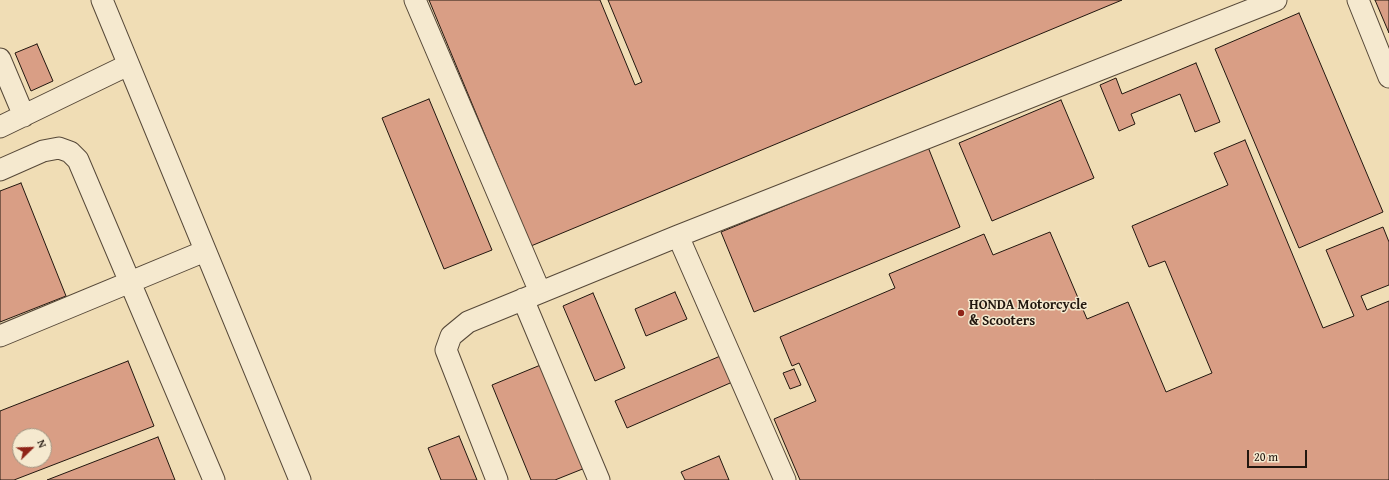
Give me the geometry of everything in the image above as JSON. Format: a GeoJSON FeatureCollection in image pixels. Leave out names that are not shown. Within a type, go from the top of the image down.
{"type":"FeatureCollection","features":[{"type":"Feature","properties":{"kind":"street"},"geometry":{"type":"LineString","coordinates":[[102,0],[300,480]]}},
{"type":"Feature","properties":{"kind":"street"},"geometry":{"type":"LineString","coordinates":[[415,0],[531,296],[599,480]]}},
{"type":"Feature","properties":{"kind":"street"},"geometry":{"type":"LineString","coordinates":[[497,480],[446,350],[451,336],[468,322],[678,236],[1276,0]]}},
{"type":"Feature","properties":{"kind":"street"},"geometry":{"type":"LineString","coordinates":[[1358,0],[1389,76]]}},
{"type":"Feature","properties":{"kind":"street"},"geometry":{"type":"LineString","coordinates":[[0,59],[24,116]]}},
{"type":"Feature","properties":{"kind":"street"},"geometry":{"type":"LineString","coordinates":[[0,127],[128,65]]}},
{"type":"Feature","properties":{"kind":"street"},"geometry":{"type":"LineString","coordinates":[[0,170],[43,151],[58,148],[70,152],[78,160],[214,480]]}},
{"type":"Feature","properties":{"kind":"street"},"geometry":{"type":"LineString","coordinates":[[678,236],[785,480]]}},
{"type":"Feature","properties":{"kind":"street"},"geometry":{"type":"LineString","coordinates":[[0,336],[206,251]]}},
{"type":"Feature","properties":{"kind":"building"},"geometry":{"type":"Polygon","coordinates":[[[429,0],[600,0],[635,85],[642,82],[608,0],[1122,0],[531,246],[429,0]]]}},
{"type":"Feature","properties":{"kind":"building"},"geometry":{"type":"Polygon","coordinates":[[[1375,0],[1389,0],[1389,33],[1375,0]]]}},
{"type":"Feature","properties":{"kind":"building"},"geometry":{"type":"Polygon","coordinates":[[[1299,13],[1383,212],[1299,248],[1215,49],[1299,13]]]}},
{"type":"Feature","properties":{"kind":"building"},"geometry":{"type":"Polygon","coordinates":[[[37,44],[53,81],[31,91],[15,53],[37,44]]]}},
{"type":"Feature","properties":{"kind":"building"},"geometry":{"type":"Polygon","coordinates":[[[1196,63],[1220,122],[1195,132],[1180,94],[1131,114],[1135,124],[1119,131],[1100,85],[1116,78],[1122,94],[1196,63]]]}},
{"type":"Feature","properties":{"kind":"building"},"geometry":{"type":"Polygon","coordinates":[[[429,99],[492,250],[444,269],[382,118],[429,99]]]}},
{"type":"Feature","properties":{"kind":"building"},"geometry":{"type":"Polygon","coordinates":[[[1061,100],[1094,178],[992,221],[959,143],[1061,100]]]}},
{"type":"Feature","properties":{"kind":"building","name":"HONDA Motorcycle & Scooters"},"geometry":{"type":"Polygon","coordinates":[[[1245,140],[1323,328],[1354,316],[1326,250],[1383,227],[1389,242],[1389,285],[1361,296],[1367,310],[1389,301],[1389,480],[800,480],[774,419],[816,401],[799,363],[792,366],[780,337],[895,288],[889,274],[984,234],[993,255],[1050,232],[1087,319],[1128,302],[1166,392],[1212,373],[1165,261],[1149,267],[1132,226],[1228,185],[1214,153],[1245,140]]]}},
{"type":"Feature","properties":{"kind":"building"},"geometry":{"type":"Polygon","coordinates":[[[928,147],[960,227],[754,312],[721,232],[928,147]]]}},
{"type":"Feature","properties":{"kind":"building"},"geometry":{"type":"Polygon","coordinates":[[[21,183],[66,296],[0,322],[0,191],[21,183]]]}},
{"type":"Feature","properties":{"kind":"building"},"geometry":{"type":"Polygon","coordinates":[[[675,292],[687,319],[646,336],[635,309],[675,292]]]}},
{"type":"Feature","properties":{"kind":"building"},"geometry":{"type":"Polygon","coordinates":[[[593,293],[625,368],[595,381],[563,306],[593,293]]]}},
{"type":"Feature","properties":{"kind":"building"},"geometry":{"type":"Polygon","coordinates":[[[725,354],[737,380],[627,428],[615,401],[725,354]]]}},
{"type":"Feature","properties":{"kind":"building"},"geometry":{"type":"Polygon","coordinates":[[[128,361],[154,426],[52,465],[52,428],[12,428],[12,468],[45,468],[14,480],[0,480],[0,411],[128,361]]]}},
{"type":"Feature","properties":{"kind":"building"},"geometry":{"type":"Polygon","coordinates":[[[543,364],[585,468],[555,480],[531,480],[492,385],[543,364]]]}},
{"type":"Feature","properties":{"kind":"building"},"geometry":{"type":"Polygon","coordinates":[[[794,369],[801,385],[790,389],[783,373],[794,369]]]}},
{"type":"Feature","properties":{"kind":"building"},"geometry":{"type":"Polygon","coordinates":[[[459,436],[477,480],[441,480],[428,448],[459,436]]]}},
{"type":"Feature","properties":{"kind":"building"},"geometry":{"type":"Polygon","coordinates":[[[158,437],[175,480],[47,480],[158,437]]]}},
{"type":"Feature","properties":{"kind":"building"},"geometry":{"type":"Polygon","coordinates":[[[719,456],[729,480],[685,480],[681,472],[719,456]]]}},
{"type":"Feature","properties":{"kind":"place","name":"HONDA Motorcycle & Scooters"},"geometry":{"type":"Point","coordinates":[961,313]}}]}
